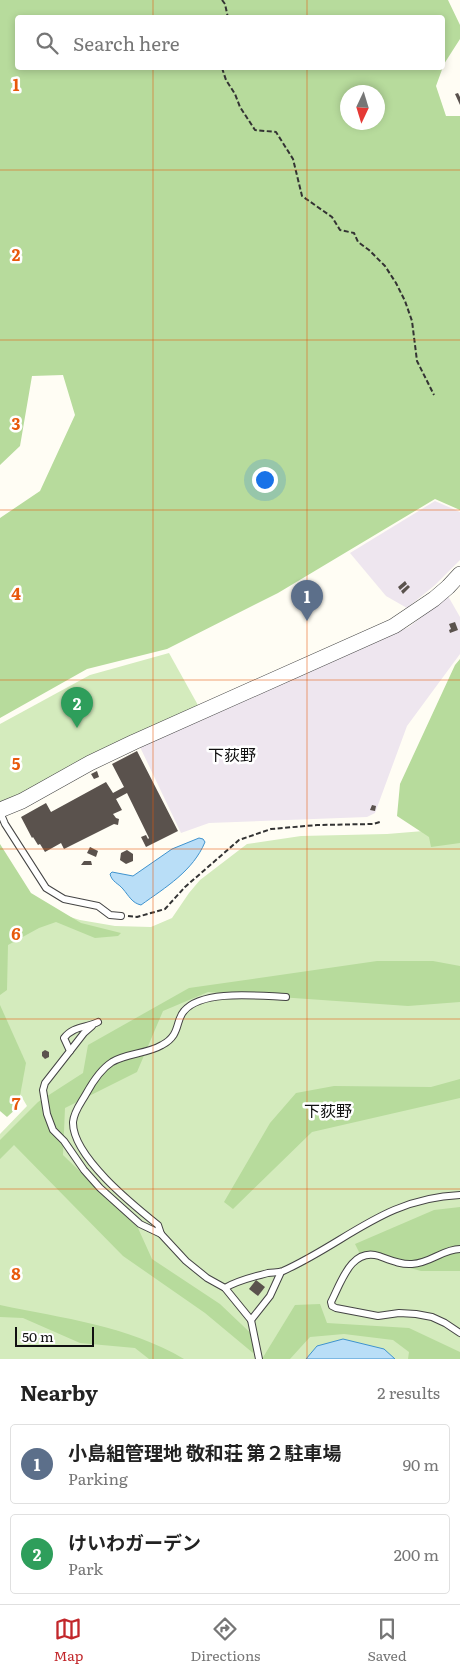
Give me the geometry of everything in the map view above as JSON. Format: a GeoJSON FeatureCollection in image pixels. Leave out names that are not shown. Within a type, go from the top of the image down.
{"type":"FeatureCollection","features":[{"type":"Feature","properties":{"kind":"street"},"geometry":{"type":"LineString","coordinates":[[0,811],[134,742],[394,626],[434,599],[460,574]]}},
{"type":"Feature","properties":{"kind":"lane"},"geometry":{"type":"LineString","coordinates":[[0,811],[5,824],[46,888],[64,899],[98,906],[110,915],[121,916]]}},
{"type":"Feature","properties":{"kind":"lane"},"geometry":{"type":"LineString","coordinates":[[161,1234],[158,1225],[111,1185],[87,1157],[79,1142],[73,1124],[75,1112],[103,1070],[113,1062],[165,1044],[177,1031],[183,1011],[197,1001],[214,996],[286,996]]}},
{"type":"Feature","properties":{"kind":"lane"},"geometry":{"type":"LineString","coordinates":[[70,1051],[64,1038],[67,1034],[78,1028],[96,1024],[84,1033],[45,1084],[43,1090],[47,1114],[53,1130],[64,1141],[74,1157],[100,1188],[140,1224],[161,1234],[186,1261],[207,1278],[225,1288],[252,1320],[259,1359]]}},
{"type":"Feature","properties":{"kind":"lane"},"geometry":{"type":"LineString","coordinates":[[225,1288],[244,1279],[281,1272],[319,1252],[382,1214],[424,1199],[442,1195],[460,1195]]}},
{"type":"Feature","properties":{"kind":"lane"},"geometry":{"type":"LineString","coordinates":[[460,1249],[453,1249],[429,1261],[413,1264],[402,1264],[372,1254],[366,1254],[351,1263],[332,1302],[332,1306],[336,1308],[378,1316],[399,1313],[416,1314],[445,1323],[460,1333]]}},
{"type":"Feature","properties":{"kind":"lane"},"geometry":{"type":"LineString","coordinates":[[252,1320],[270,1296],[281,1272]]}},
{"type":"Feature","properties":{"kind":"path"},"geometry":{"type":"LineString","coordinates":[[222,0],[227,15]]}},
{"type":"Feature","properties":{"kind":"path"},"geometry":{"type":"LineString","coordinates":[[223,70],[240,107],[255,130],[276,132],[282,140],[293,159],[302,196],[332,217],[340,230],[354,233],[358,242],[370,250],[385,266],[405,301],[412,321],[417,362],[434,395]]}},
{"type":"Feature","properties":{"kind":"path"},"geometry":{"type":"LineString","coordinates":[[121,916],[137,917],[165,909],[185,886],[239,840],[271,829],[317,825],[373,824],[380,822]]}},
{"type":"Feature","properties":{"kind":"shaded area"},"geometry":{"type":"Polygon","coordinates":[[[435,501],[460,512],[460,560],[435,585],[407,608],[386,596],[350,553],[435,501]]]}},
{"type":"Feature","properties":{"kind":"shaded area"},"geometry":{"type":"Polygon","coordinates":[[[448,596],[460,617],[460,654],[407,726],[375,813],[367,817],[209,823],[181,833],[140,747],[409,627],[448,596]]]}},
{"type":"Feature","properties":{"kind":"green space"},"geometry":{"type":"Polygon","coordinates":[[[0,0],[448,0],[460,25],[460,39],[445,62],[445,15],[15,15],[15,70],[442,70],[436,86],[446,116],[460,116],[460,510],[435,499],[278,593],[167,649],[87,669],[0,718],[0,518],[40,491],[75,415],[63,375],[32,376],[20,446],[0,465],[0,0]]]}},
{"type":"Feature","properties":{"kind":"green space"},"geometry":{"type":"Polygon","coordinates":[[[169,653],[199,707],[0,806],[0,724],[90,675],[169,653]]]}},
{"type":"Feature","properties":{"kind":"green space"},"geometry":{"type":"Polygon","coordinates":[[[460,659],[460,843],[431,847],[429,837],[397,816],[400,784],[455,665],[460,659]]]}},
{"type":"Feature","properties":{"kind":"green space"},"geometry":{"type":"Polygon","coordinates":[[[460,828],[460,1359],[0,1359],[0,1134],[27,1106],[0,1060],[0,853],[26,893],[47,910],[80,920],[115,926],[151,927],[172,918],[200,880],[247,844],[301,836],[387,834],[460,828]]]}},
{"type":"Feature","properties":{"kind":"green space"},"geometry":{"type":"Polygon","coordinates":[[[0,844],[31,893],[81,923],[121,933],[118,936],[95,938],[56,922],[39,928],[8,945],[7,990],[0,995],[0,844]]]}},
{"type":"Feature","properties":{"kind":"green space"},"geometry":{"type":"Polygon","coordinates":[[[377,961],[433,961],[460,966],[460,1002],[408,1006],[208,992],[163,1011],[137,1072],[65,1108],[63,1155],[138,1228],[152,1259],[220,1304],[260,1342],[253,1353],[205,1313],[123,1256],[14,1145],[0,1159],[0,1140],[38,1102],[83,1073],[88,1045],[189,988],[377,961]]]}},
{"type":"Feature","properties":{"kind":"green space"},"geometry":{"type":"Polygon","coordinates":[[[0,1005],[26,1063],[18,1107],[7,1117],[0,1111],[0,1005]]]}},
{"type":"Feature","properties":{"kind":"green space"},"geometry":{"type":"Polygon","coordinates":[[[460,1079],[460,1098],[312,1132],[233,1209],[224,1202],[270,1123],[296,1093],[334,1086],[431,1087],[460,1079]]]}},
{"type":"Feature","properties":{"kind":"green space"},"geometry":{"type":"Polygon","coordinates":[[[460,1207],[460,1271],[421,1271],[360,1254],[355,1244],[434,1210],[460,1207]]]}},
{"type":"Feature","properties":{"kind":"green space"},"geometry":{"type":"Polygon","coordinates":[[[320,1304],[327,1323],[409,1328],[460,1352],[460,1359],[408,1359],[409,1352],[393,1340],[344,1334],[310,1337],[290,1359],[262,1359],[295,1305],[320,1304]]]}},
{"type":"Feature","properties":{"kind":"green space"},"geometry":{"type":"Polygon","coordinates":[[[0,1305],[71,1319],[118,1331],[141,1338],[184,1359],[149,1359],[135,1348],[80,1343],[23,1318],[0,1317],[0,1305]]]}},
{"type":"Feature","properties":{"kind":"water"},"geometry":{"type":"Polygon","coordinates":[[[199,838],[205,842],[193,862],[178,878],[141,905],[133,901],[111,877],[110,874],[112,872],[133,876],[172,849],[199,838]]]}},
{"type":"Feature","properties":{"kind":"water"},"geometry":{"type":"Polygon","coordinates":[[[343,1339],[384,1349],[395,1359],[306,1359],[317,1346],[343,1339]]]}},
{"type":"Feature","properties":{"kind":"building"},"geometry":{"type":"Polygon","coordinates":[[[458,93],[460,97],[460,105],[455,94],[458,93]]]}},
{"type":"Feature","properties":{"kind":"building"},"geometry":{"type":"Polygon","coordinates":[[[405,581],[407,584],[400,590],[398,587],[405,581]]]}},
{"type":"Feature","properties":{"kind":"building"},"geometry":{"type":"Polygon","coordinates":[[[408,585],[410,587],[403,594],[401,591],[408,585]]]}},
{"type":"Feature","properties":{"kind":"building"},"geometry":{"type":"Polygon","coordinates":[[[455,622],[458,630],[450,633],[449,624],[455,622]]]}},
{"type":"Feature","properties":{"kind":"building"},"geometry":{"type":"Polygon","coordinates":[[[137,751],[178,831],[146,847],[141,837],[146,835],[149,838],[127,793],[116,799],[122,810],[113,814],[119,819],[118,825],[114,824],[64,849],[61,843],[45,852],[40,844],[38,845],[32,838],[21,817],[46,803],[51,812],[106,782],[113,793],[124,787],[112,764],[137,751]]]}},
{"type":"Feature","properties":{"kind":"building"},"geometry":{"type":"Polygon","coordinates":[[[97,771],[99,777],[94,779],[91,774],[97,771]]]}},
{"type":"Feature","properties":{"kind":"building"},"geometry":{"type":"Polygon","coordinates":[[[372,805],[376,806],[375,811],[370,810],[372,805]]]}},
{"type":"Feature","properties":{"kind":"building"},"geometry":{"type":"Polygon","coordinates":[[[90,847],[98,851],[96,857],[87,853],[90,847]]]}},
{"type":"Feature","properties":{"kind":"building"},"geometry":{"type":"Polygon","coordinates":[[[127,850],[133,854],[133,861],[126,864],[120,860],[121,853],[127,850]]]}},
{"type":"Feature","properties":{"kind":"building"},"geometry":{"type":"Polygon","coordinates":[[[84,861],[91,861],[92,865],[81,865],[84,861]]]}},
{"type":"Feature","properties":{"kind":"building"},"geometry":{"type":"Polygon","coordinates":[[[45,1050],[49,1052],[49,1057],[45,1059],[42,1056],[42,1052],[45,1050]]]}},
{"type":"Feature","properties":{"kind":"building"},"geometry":{"type":"Polygon","coordinates":[[[256,1280],[265,1287],[258,1296],[249,1289],[256,1280]]]}},
{"type":"Feature","properties":{"kind":"place","name":"小島組管理地 敬和荘 第２駐車場"},"geometry":{"type":"Point","coordinates":[307,621]}},
{"type":"Feature","properties":{"kind":"place","name":"けいわガーデン"},"geometry":{"type":"Point","coordinates":[77,728]}},
{"type":"Feature","properties":{"kind":"district","name":"下荻野"},"geometry":{"type":"Point","coordinates":[232,755]}},
{"type":"Feature","properties":{"kind":"district","name":"下荻野"},"geometry":{"type":"Point","coordinates":[328,1111]}}]}
